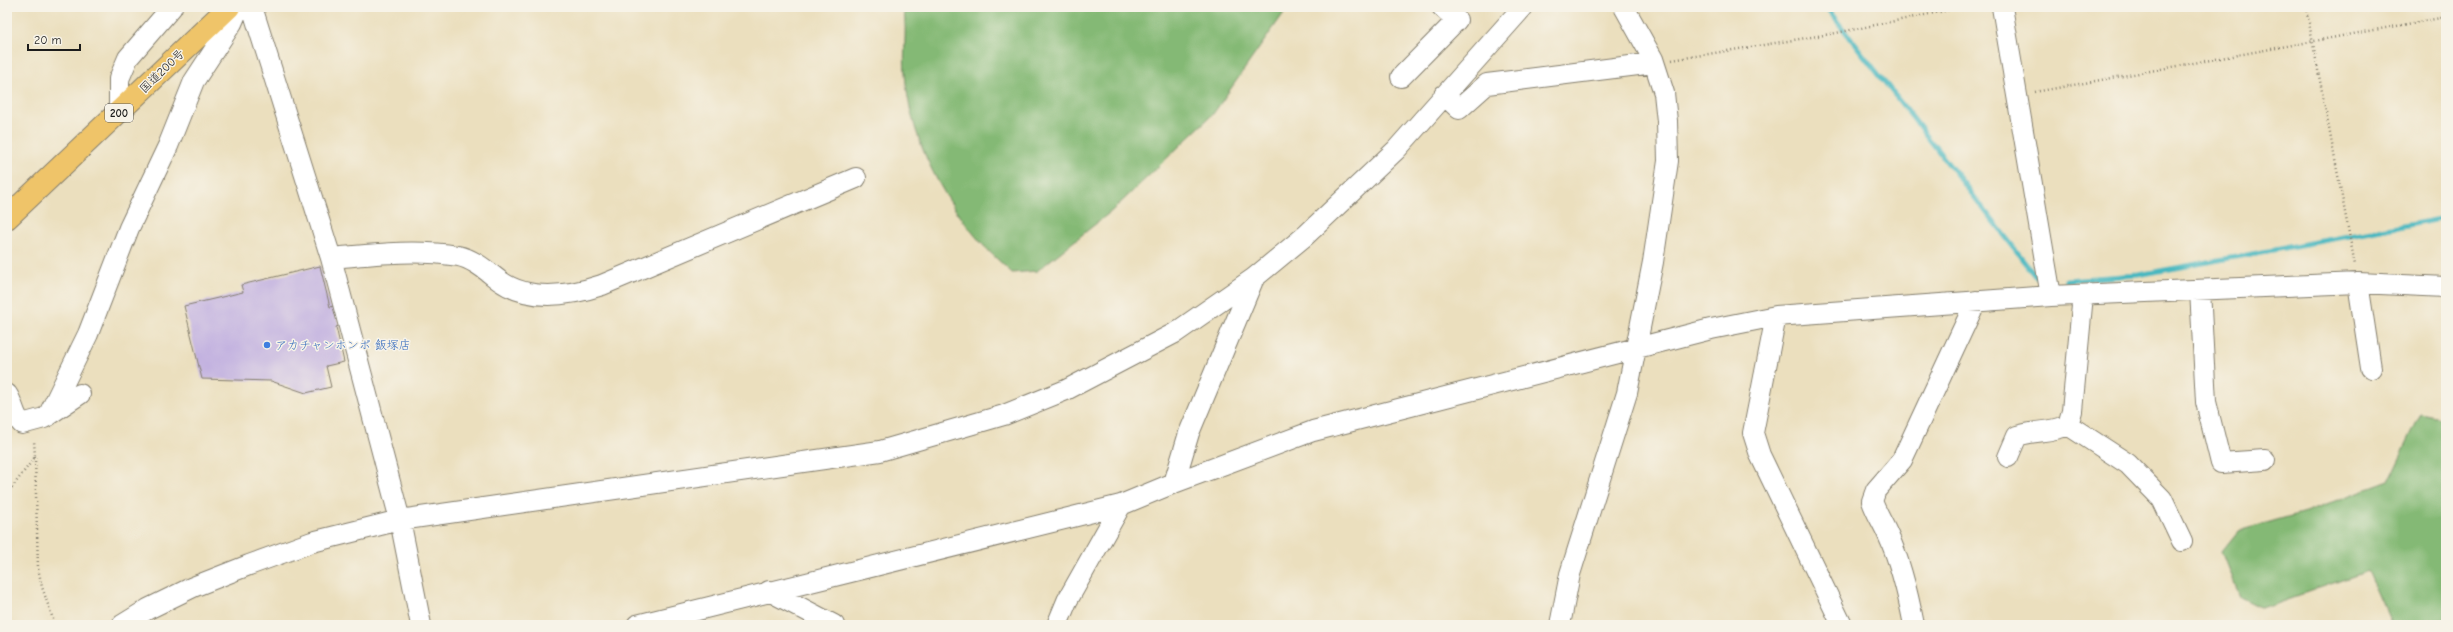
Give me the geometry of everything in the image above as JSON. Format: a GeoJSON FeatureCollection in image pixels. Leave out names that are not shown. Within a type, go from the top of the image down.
{"type":"FeatureCollection","features":[{"type":"Feature","properties":{"kind":"highway","name":"国道200号"},"geometry":{"type":"LineString","coordinates":[[7,218],[16,201],[119,112],[229,7]]}},
{"type":"Feature","properties":{"kind":"street"},"geometry":{"type":"LineString","coordinates":[[119,112],[119,80],[128,58],[172,7]]}},
{"type":"Feature","properties":{"kind":"street"},"geometry":{"type":"LineString","coordinates":[[40,419],[88,334],[129,228],[168,146],[194,81],[232,23],[239,7]]}},
{"type":"Feature","properties":{"kind":"street"},"geometry":{"type":"LineString","coordinates":[[252,7],[332,258],[400,520],[422,625]]}},
{"type":"Feature","properties":{"kind":"street"},"geometry":{"type":"LineString","coordinates":[[1401,78],[1457,20],[1442,7]]}},
{"type":"Feature","properties":{"kind":"street"},"geometry":{"type":"LineString","coordinates":[[122,625],[148,609],[193,588],[249,565],[312,542],[400,520],[880,451],[1004,415],[1059,393],[1120,363],[1175,333],[1254,278],[1305,236],[1344,201],[1396,150],[1523,7]]}},
{"type":"Feature","properties":{"kind":"street"},"geometry":{"type":"LineString","coordinates":[[1560,625],[1570,574],[1627,393],[1653,262],[1668,161],[1667,121],[1664,93],[1654,63],[1624,7]]}},
{"type":"Feature","properties":{"kind":"street"},"geometry":{"type":"LineString","coordinates":[[2002,7],[2051,296]]}},
{"type":"Feature","properties":{"kind":"street"},"geometry":{"type":"LineString","coordinates":[[1444,96],[1459,109],[1487,84],[1654,63]]}},
{"type":"Feature","properties":{"kind":"street"},"geometry":{"type":"LineString","coordinates":[[332,258],[415,251],[460,256],[474,262],[505,285],[530,294],[577,293],[602,285],[856,178]]}},
{"type":"Feature","properties":{"kind":"street"},"geometry":{"type":"LineString","coordinates":[[1174,483],[1189,433],[1254,278]]}},
{"type":"Feature","properties":{"kind":"street"},"geometry":{"type":"LineString","coordinates":[[636,625],[1121,505],[1174,483],[1313,431],[1711,329],[1776,316],[2051,296],[2358,283],[2446,287]]}},
{"type":"Feature","properties":{"kind":"street"},"geometry":{"type":"LineString","coordinates":[[2358,283],[2371,368]]}},
{"type":"Feature","properties":{"kind":"street"},"geometry":{"type":"LineString","coordinates":[[2200,290],[2206,402],[2221,463],[2265,460]]}},
{"type":"Feature","properties":{"kind":"street"},"geometry":{"type":"LineString","coordinates":[[2008,457],[2017,436],[2028,432],[2059,430],[2068,425],[2072,411],[2083,295]]}},
{"type":"Feature","properties":{"kind":"street"},"geometry":{"type":"LineString","coordinates":[[1914,625],[1904,580],[1888,534],[1877,517],[1872,501],[1876,490],[1902,460],[1976,301]]}},
{"type":"Feature","properties":{"kind":"street"},"geometry":{"type":"LineString","coordinates":[[1776,316],[1753,434],[1760,455],[1842,625]]}},
{"type":"Feature","properties":{"kind":"street"},"geometry":{"type":"LineString","coordinates":[[7,394],[12,402],[15,416],[22,424],[40,419],[80,394]]}},
{"type":"Feature","properties":{"kind":"street"},"geometry":{"type":"LineString","coordinates":[[2068,425],[2128,464],[2162,499],[2182,541]]}},
{"type":"Feature","properties":{"kind":"street"},"geometry":{"type":"LineString","coordinates":[[1057,625],[1068,601],[1121,505]]}},
{"type":"Feature","properties":{"kind":"street"},"geometry":{"type":"LineString","coordinates":[[769,591],[834,625]]}},
{"type":"Feature","properties":{"kind":"path"},"geometry":{"type":"LineString","coordinates":[[1654,63],[1836,33],[1964,7]]}},
{"type":"Feature","properties":{"kind":"path"},"geometry":{"type":"LineString","coordinates":[[2306,7],[2358,283]]}},
{"type":"Feature","properties":{"kind":"path"},"geometry":{"type":"LineString","coordinates":[[2017,96],[2446,17]]}},
{"type":"Feature","properties":{"kind":"path"},"geometry":{"type":"LineString","coordinates":[[40,419],[35,457],[38,568],[42,587],[55,625]]}},
{"type":"Feature","properties":{"kind":"path"},"geometry":{"type":"LineString","coordinates":[[7,494],[35,457]]}},
{"type":"Feature","properties":{"kind":"green space"},"geometry":{"type":"Polygon","coordinates":[[[907,7],[1288,7],[1213,114],[1113,210],[1037,271],[1012,273],[985,247],[963,220],[938,182],[919,140],[912,118],[905,73],[904,12],[907,7]]]}},
{"type":"Feature","properties":{"kind":"green space"},"geometry":{"type":"Polygon","coordinates":[[[2421,414],[2446,419],[2446,625],[2392,625],[2368,571],[2262,608],[2240,597],[2222,551],[2238,531],[2305,512],[2389,481],[2421,414]]]}},
{"type":"Feature","properties":{"kind":"building","name":"アカチャンホンポ 飯塚店"},"geometry":{"type":"Polygon","coordinates":[[[320,266],[330,307],[334,306],[339,326],[336,327],[344,362],[326,366],[331,387],[306,393],[271,381],[202,379],[184,306],[243,292],[241,285],[320,266]]]}},
{"type":"Feature","properties":{"kind":"waterway"},"geometry":{"type":"LineString","coordinates":[[1826,7],[2036,276]]}},
{"type":"Feature","properties":{"kind":"waterway"},"geometry":{"type":"LineString","coordinates":[[2066,280],[2138,275],[2446,218]]}},
{"type":"Feature","properties":{"kind":"place","name":"アカチャンホンポ 飯塚店"},"geometry":{"type":"Point","coordinates":[267,345]}}]}
